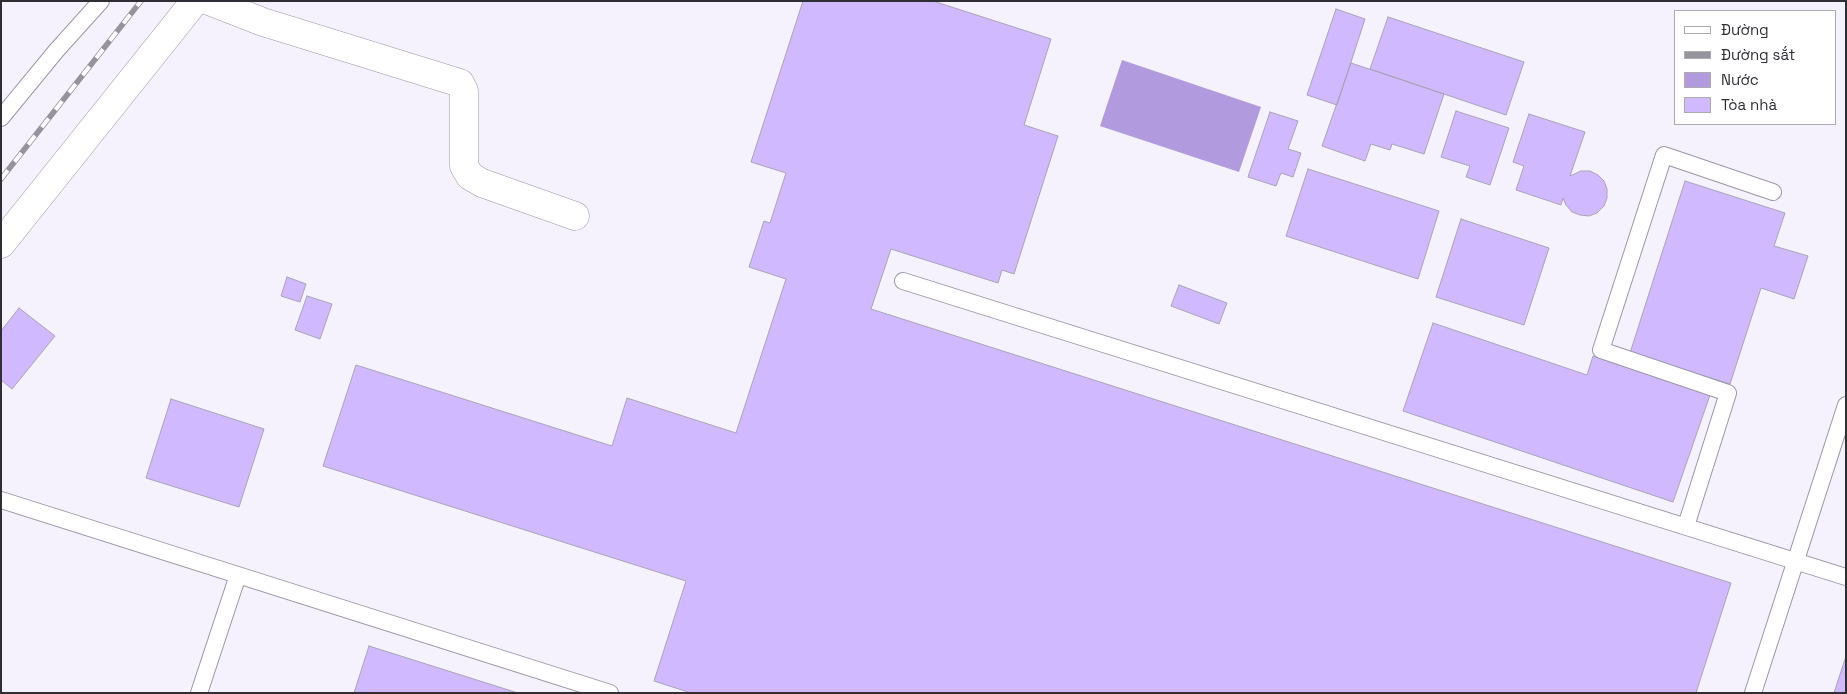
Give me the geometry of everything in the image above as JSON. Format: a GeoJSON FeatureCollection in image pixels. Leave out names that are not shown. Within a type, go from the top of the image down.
{"type":"FeatureCollection","features":[{"type":"Feature","properties":{"kind":"street"},"geometry":{"type":"LineString","coordinates":[[1,244],[195,1]]}},
{"type":"Feature","properties":{"kind":"street"},"geometry":{"type":"LineString","coordinates":[[209,1],[264,22],[460,83],[464,91],[464,166],[470,176],[482,184],[575,216]]}},
{"type":"Feature","properties":{"kind":"lane"},"geometry":{"type":"LineString","coordinates":[[1,118],[56,51],[101,1]]}},
{"type":"Feature","properties":{"kind":"lane"},"geometry":{"type":"LineString","coordinates":[[1686,526],[1728,393],[1600,350],[1664,155],[1773,192]]}},
{"type":"Feature","properties":{"kind":"lane"},"geometry":{"type":"LineString","coordinates":[[903,281],[1846,577]]}},
{"type":"Feature","properties":{"kind":"lane"},"geometry":{"type":"LineString","coordinates":[[1753,693],[1846,405]]}},
{"type":"Feature","properties":{"kind":"lane"},"geometry":{"type":"LineString","coordinates":[[1,500],[610,693]]}},
{"type":"Feature","properties":{"kind":"lane"},"geometry":{"type":"LineString","coordinates":[[199,693],[238,575]]}},
{"type":"Feature","properties":{"kind":"water"},"geometry":{"type":"Polygon","coordinates":[[[1122,60],[1261,107],[1239,172],[1100,126],[1122,60]]]}},
{"type":"Feature","properties":{"kind":"building"},"geometry":{"type":"Polygon","coordinates":[[[803,1],[933,1],[1051,39],[1024,125],[1058,136],[1014,274],[1002,270],[998,283],[891,249],[871,309],[1731,583],[1696,693],[691,693],[654,681],[686,581],[323,466],[356,365],[612,446],[627,398],[736,433],[786,279],[749,267],[764,221],[770,223],[786,173],[751,162],[803,1]]]}},
{"type":"Feature","properties":{"kind":"building"},"geometry":{"type":"Polygon","coordinates":[[[1336,9],[1365,19],[1337,105],[1307,95],[1336,9]]]}},
{"type":"Feature","properties":{"kind":"building"},"geometry":{"type":"Polygon","coordinates":[[[1388,17],[1524,62],[1506,115],[1370,69],[1388,17]]]}},
{"type":"Feature","properties":{"kind":"building"},"geometry":{"type":"Polygon","coordinates":[[[1351,63],[1444,94],[1424,154],[1392,144],[1390,150],[1371,144],[1365,161],[1322,146],[1351,63]]]}},
{"type":"Feature","properties":{"kind":"building"},"geometry":{"type":"Polygon","coordinates":[[[1456,111],[1509,128],[1490,185],[1466,177],[1470,166],[1441,157],[1456,111]]]}},
{"type":"Feature","properties":{"kind":"building"},"geometry":{"type":"Polygon","coordinates":[[[1270,112],[1298,121],[1288,149],[1301,153],[1293,177],[1281,173],[1276,186],[1248,177],[1270,112]]]}},
{"type":"Feature","properties":{"kind":"building"},"geometry":{"type":"Polygon","coordinates":[[[1529,114],[1585,132],[1570,176],[1581,171],[1590,171],[1604,181],[1607,189],[1607,198],[1604,206],[1597,213],[1589,216],[1580,215],[1572,212],[1563,198],[1561,205],[1516,190],[1524,166],[1513,162],[1529,114]]]}},
{"type":"Feature","properties":{"kind":"building"},"geometry":{"type":"Polygon","coordinates":[[[1308,169],[1439,211],[1418,279],[1286,236],[1308,169]]]}},
{"type":"Feature","properties":{"kind":"building"},"geometry":{"type":"Polygon","coordinates":[[[1685,181],[1785,213],[1774,246],[1808,256],[1794,299],[1761,288],[1730,384],[1630,353],[1685,181]]]}},
{"type":"Feature","properties":{"kind":"building"},"geometry":{"type":"Polygon","coordinates":[[[1461,219],[1549,248],[1524,325],[1436,297],[1461,219]]]}},
{"type":"Feature","properties":{"kind":"building"},"geometry":{"type":"Polygon","coordinates":[[[287,277],[306,284],[300,302],[281,296],[287,277]]]}},
{"type":"Feature","properties":{"kind":"building"},"geometry":{"type":"Polygon","coordinates":[[[1179,285],[1227,303],[1219,324],[1171,306],[1179,285]]]}},
{"type":"Feature","properties":{"kind":"building"},"geometry":{"type":"Polygon","coordinates":[[[307,296],[332,304],[320,339],[295,330],[307,296]]]}},
{"type":"Feature","properties":{"kind":"building"},"geometry":{"type":"Polygon","coordinates":[[[19,308],[55,336],[12,389],[1,380],[1,331],[19,308]]]}},
{"type":"Feature","properties":{"kind":"building"},"geometry":{"type":"Polygon","coordinates":[[[1433,323],[1587,375],[1593,356],[1710,395],[1673,502],[1403,411],[1433,323]]]}},
{"type":"Feature","properties":{"kind":"building"},"geometry":{"type":"Polygon","coordinates":[[[171,399],[264,429],[239,507],[146,478],[171,399]]]}},
{"type":"Feature","properties":{"kind":"building"},"geometry":{"type":"Polygon","coordinates":[[[369,646],[518,693],[354,693],[369,646]]]}},
{"type":"Feature","properties":{"kind":"building"},"geometry":{"type":"Polygon","coordinates":[[[1846,656],[1846,693],[1834,693],[1846,656]]]}},
{"type":"Feature","properties":{"kind":"railway"},"geometry":{"type":"LineString","coordinates":[[1,179],[141,1]]}}]}
